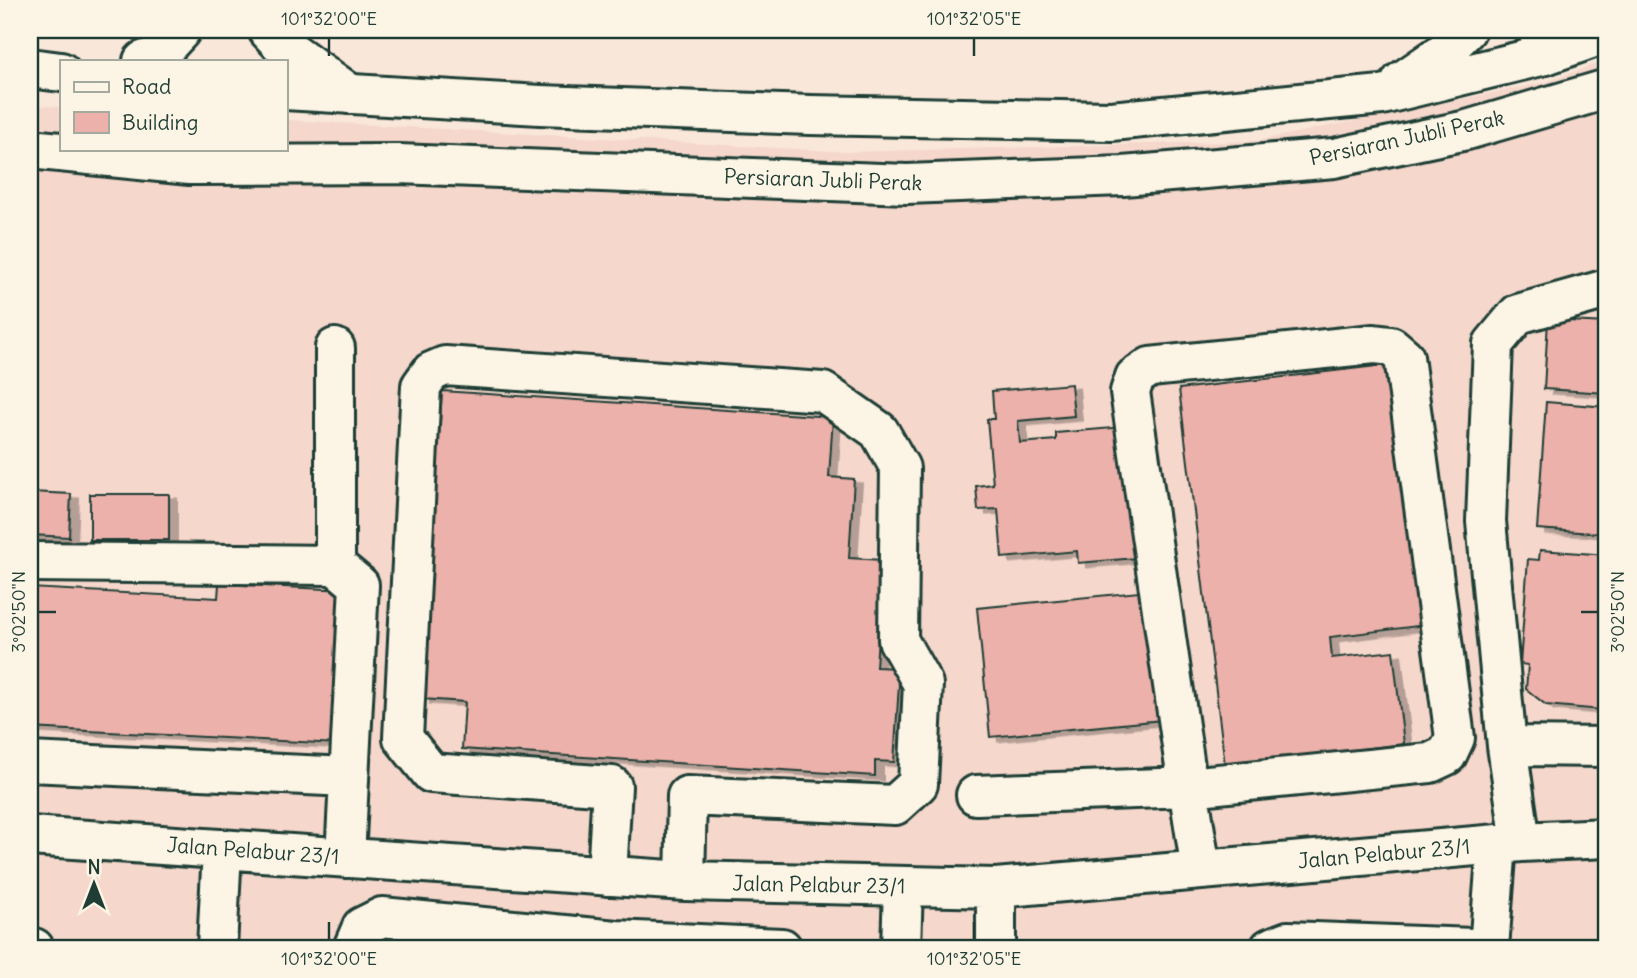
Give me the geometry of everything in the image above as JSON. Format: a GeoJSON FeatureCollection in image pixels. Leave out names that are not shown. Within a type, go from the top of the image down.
{"type":"FeatureCollection","features":[{"type":"Feature","properties":{"kind":"main road"},"geometry":{"type":"LineString","coordinates":[[146,60],[157,56],[181,30]]}},
{"type":"Feature","properties":{"kind":"main road"},"geometry":{"type":"LineString","coordinates":[[268,30],[281,44],[350,94]]}},
{"type":"Feature","properties":{"kind":"main road"},"geometry":{"type":"LineString","coordinates":[[1382,95],[1443,53],[1466,30]]}},
{"type":"Feature","properties":{"kind":"main road"},"geometry":{"type":"LineString","coordinates":[[287,89],[769,114],[1111,121],[1382,95],[1541,43],[1607,33]]}},
{"type":"Feature","properties":{"kind":"main road"},"geometry":{"type":"LineString","coordinates":[[1541,43],[1562,75],[1579,82],[1607,82]]}},
{"type":"Feature","properties":{"kind":"main road"},"geometry":{"type":"LineString","coordinates":[[30,68],[60,72]]}},
{"type":"Feature","properties":{"kind":"main road","name":"Persiaran Jubli Perak"},"geometry":{"type":"LineString","coordinates":[[35,151],[190,165],[400,164],[907,184],[1124,176],[1334,158],[1467,130],[1607,89]]}},
{"type":"Feature","properties":{"kind":"main road"},"geometry":{"type":"LineString","coordinates":[[1489,948],[1509,843],[1507,746],[1486,521],[1493,344],[1518,314],[1607,289]]}},
{"type":"Feature","properties":{"kind":"main road"},"geometry":{"type":"LineString","coordinates":[[976,794],[1188,787],[1430,763],[1447,755],[1455,738],[1404,357],[1391,346],[1374,344],[1150,367],[1135,377],[1129,392],[1188,787],[1201,870]]}},
{"type":"Feature","properties":{"kind":"main road"},"geometry":{"type":"LineString","coordinates":[[335,348],[335,565]]}},
{"type":"Feature","properties":{"kind":"main road"},"geometry":{"type":"LineString","coordinates":[[607,876],[612,786],[430,773],[403,738],[421,386],[432,372],[445,366],[823,392],[879,430],[900,468],[898,640],[923,684],[918,784],[894,805],[687,796],[685,881]]}},
{"type":"Feature","properties":{"kind":"main road"},"geometry":{"type":"LineString","coordinates":[[30,562],[335,565],[359,585],[345,858]]}},
{"type":"Feature","properties":{"kind":"main road"},"geometry":{"type":"LineString","coordinates":[[1507,746],[1607,747]]}},
{"type":"Feature","properties":{"kind":"main road"},"geometry":{"type":"LineString","coordinates":[[30,762],[348,778]]}},
{"type":"Feature","properties":{"kind":"main road","name":"Jalan Pelabur 23/1"},"geometry":{"type":"LineString","coordinates":[[30,836],[685,881],[996,888],[1509,843],[1607,838]]}},
{"type":"Feature","properties":{"kind":"main road"},"geometry":{"type":"LineString","coordinates":[[216,948],[222,849]]}},
{"type":"Feature","properties":{"kind":"main road"},"geometry":{"type":"LineString","coordinates":[[901,948],[903,887]]}},
{"type":"Feature","properties":{"kind":"main road"},"geometry":{"type":"LineString","coordinates":[[996,888],[996,948]]}},
{"type":"Feature","properties":{"kind":"main road"},"geometry":{"type":"LineString","coordinates":[[353,948],[362,927],[382,917],[616,944],[782,948]]}},
{"type":"Feature","properties":{"kind":"main road"},"geometry":{"type":"LineString","coordinates":[[1270,948],[1288,941],[1473,948]]}},
{"type":"Feature","properties":{"kind":"shaded area"},"geometry":{"type":"Polygon","coordinates":[[[1607,60],[1607,948],[30,948],[30,105],[60,107],[60,150],[287,150],[287,120],[848,152],[1256,141],[1546,82],[1607,60]]]}},
{"type":"Feature","properties":{"kind":"building"},"geometry":{"type":"Polygon","coordinates":[[[1548,320],[1607,323],[1607,393],[1544,389],[1548,320]]]}},
{"type":"Feature","properties":{"kind":"building"},"geometry":{"type":"Polygon","coordinates":[[[1394,364],[1426,625],[1330,637],[1332,658],[1393,651],[1404,744],[1225,765],[1179,389],[1394,364]]]}},
{"type":"Feature","properties":{"kind":"building"},"geometry":{"type":"Polygon","coordinates":[[[1071,384],[1074,416],[1018,421],[1020,443],[1056,440],[1056,433],[1124,427],[1136,558],[1078,563],[1077,551],[1002,558],[998,509],[978,510],[976,486],[993,484],[987,419],[994,419],[992,391],[1071,384]]]}},
{"type":"Feature","properties":{"kind":"building"},"geometry":{"type":"Polygon","coordinates":[[[442,391],[833,417],[829,477],[854,479],[849,558],[883,560],[876,667],[900,668],[894,762],[875,761],[875,776],[462,749],[465,702],[422,699],[442,391]]]}},
{"type":"Feature","properties":{"kind":"building"},"geometry":{"type":"Polygon","coordinates":[[[1546,402],[1607,407],[1607,534],[1537,529],[1546,402]]]}},
{"type":"Feature","properties":{"kind":"building"},"geometry":{"type":"Polygon","coordinates":[[[30,492],[71,494],[69,537],[30,535],[30,492]]]}},
{"type":"Feature","properties":{"kind":"building"},"geometry":{"type":"Polygon","coordinates":[[[90,494],[169,494],[169,540],[90,540],[90,494]]]}},
{"type":"Feature","properties":{"kind":"building"},"geometry":{"type":"Polygon","coordinates":[[[1540,550],[1607,555],[1607,679],[1602,710],[1546,705],[1526,689],[1528,665],[1520,664],[1528,559],[1539,560],[1540,550]]]}},
{"type":"Feature","properties":{"kind":"building"},"geometry":{"type":"Polygon","coordinates":[[[219,584],[347,590],[339,744],[30,728],[30,588],[218,598],[219,584]]]}},
{"type":"Feature","properties":{"kind":"building"},"geometry":{"type":"Polygon","coordinates":[[[1149,591],[1162,720],[990,737],[977,608],[1149,591]]]}}]}
